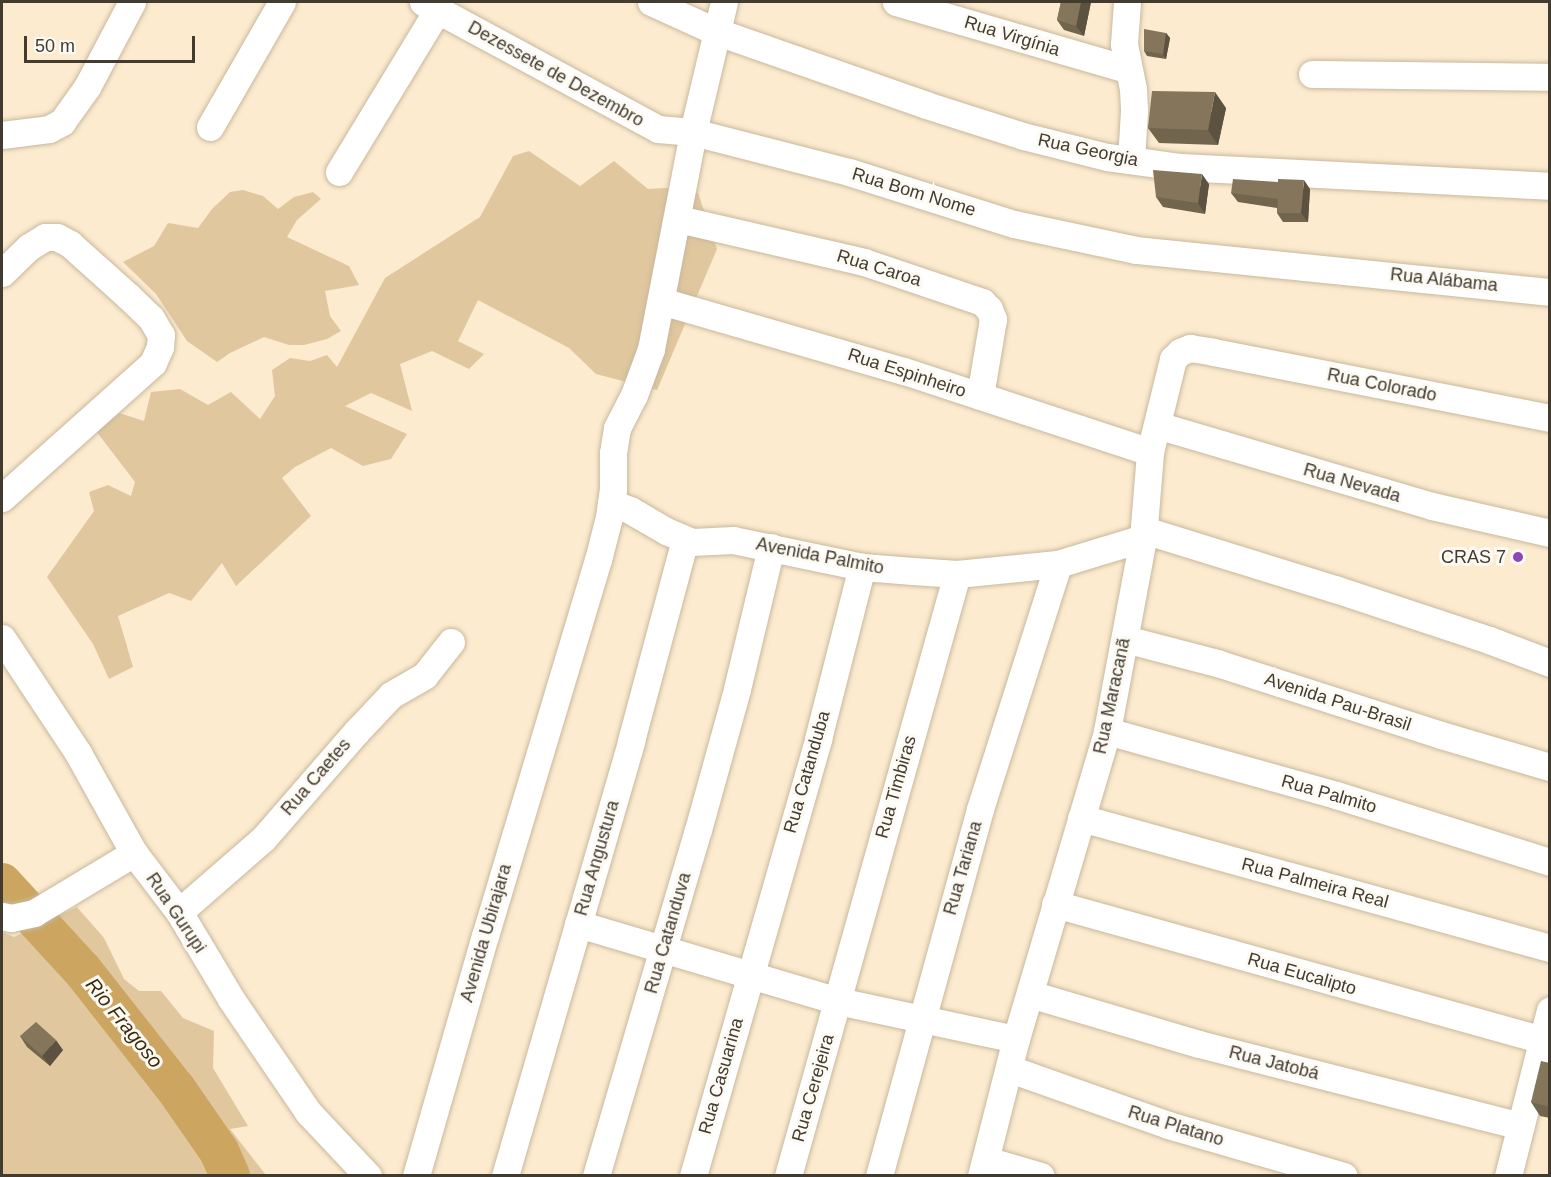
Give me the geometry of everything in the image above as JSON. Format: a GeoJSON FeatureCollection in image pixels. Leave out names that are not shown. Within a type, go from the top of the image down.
{"type":"FeatureCollection","features":[{"type":"Feature","properties":{"kind":"street"},"geometry":{"type":"LineString","coordinates":[[2,135],[49,129],[62,122],[87,87],[132,2]]}},
{"type":"Feature","properties":{"kind":"street"},"geometry":{"type":"LineString","coordinates":[[210,127],[282,2]]}},
{"type":"Feature","properties":{"kind":"street","name":"Rua Georgia"},"geometry":{"type":"LineString","coordinates":[[651,2],[715,31],[1023,136],[1131,160],[1180,167],[1550,186]]}},
{"type":"Feature","properties":{"kind":"street"},"geometry":{"type":"LineString","coordinates":[[693,132],[715,31],[724,2]]}},
{"type":"Feature","properties":{"kind":"street","name":"Rua Virgínia"},"geometry":{"type":"LineString","coordinates":[[896,2],[1127,69]]}},
{"type":"Feature","properties":{"kind":"street"},"geometry":{"type":"LineString","coordinates":[[1127,2],[1124,44],[1127,69],[1133,89],[1134,111],[1131,160]]}},
{"type":"Feature","properties":{"kind":"street"},"geometry":{"type":"LineString","coordinates":[[339,172],[430,5]]}},
{"type":"Feature","properties":{"kind":"street","name":"Dezessete de Dezembro"},"geometry":{"type":"LineString","coordinates":[[430,5],[658,129],[693,132]]}},
{"type":"Feature","properties":{"kind":"street"},"geometry":{"type":"LineString","coordinates":[[1312,74],[1550,77]]}},
{"type":"Feature","properties":{"kind":"street","name":"Avenida Ubirajara"},"geometry":{"type":"LineString","coordinates":[[416,1176],[598,560],[610,503],[617,428],[640,381],[651,349],[678,219],[693,132]]}},
{"type":"Feature","properties":{"kind":"street","name":"Rua Bom Nome"},"geometry":{"type":"LineString","coordinates":[[693,132],[849,172],[1014,224],[1136,250],[1338,270]]}},
{"type":"Feature","properties":{"kind":"street","name":"Rua Caroa"},"geometry":{"type":"LineString","coordinates":[[678,219],[864,262],[982,302],[989,309],[993,320],[980,396]]}},
{"type":"Feature","properties":{"kind":"street"},"geometry":{"type":"LineString","coordinates":[[2,273],[29,247],[45,237],[57,237],[70,244],[128,296],[151,318],[161,335],[160,347],[153,363],[2,498]]}},
{"type":"Feature","properties":{"kind":"street","name":"Rua Alábama"},"geometry":{"type":"LineString","coordinates":[[1338,270],[1550,292]]}},
{"type":"Feature","properties":{"kind":"street","name":"Rua Espinheiro"},"geometry":{"type":"LineString","coordinates":[[661,301],[830,349],[1150,452]]}},
{"type":"Feature","properties":{"kind":"street","name":"Rua Maracanã"},"geometry":{"type":"LineString","coordinates":[[983,1168],[1016,1039],[1107,731],[1143,534],[1150,452],[1173,359],[1180,352],[1190,348],[1214,352]]}},
{"type":"Feature","properties":{"kind":"street","name":"Rua Colorado"},"geometry":{"type":"LineString","coordinates":[[1214,352],[1550,418]]}},
{"type":"Feature","properties":{"kind":"street","name":"Rua Nevada"},"geometry":{"type":"LineString","coordinates":[[1156,425],[1431,506],[1550,533]]}},
{"type":"Feature","properties":{"kind":"street","name":"Avenida Palmito"},"geometry":{"type":"LineString","coordinates":[[610,503],[630,510],[685,540],[733,540],[862,567],[957,574],[1058,564],[1143,534]]}},
{"type":"Feature","properties":{"kind":"street"},"geometry":{"type":"LineString","coordinates":[[1143,534],[1346,592],[1550,663]]}},
{"type":"Feature","properties":{"kind":"street","name":"Rua Angustura"},"geometry":{"type":"LineString","coordinates":[[505,1176],[685,540]]}},
{"type":"Feature","properties":{"kind":"street","name":"Rua Catanduva"},"geometry":{"type":"LineString","coordinates":[[596,1176],[664,949],[737,689],[771,547]]}},
{"type":"Feature","properties":{"kind":"street","name":"Rua Tariana"},"geometry":{"type":"LineString","coordinates":[[879,1176],[920,1019],[980,809],[1058,564]]}},
{"type":"Feature","properties":{"kind":"street","name":"Rua Catanduba"},"geometry":{"type":"LineString","coordinates":[[749,976],[818,739],[862,567]]}},
{"type":"Feature","properties":{"kind":"street","name":"Rua Timbiras"},"geometry":{"type":"LineString","coordinates":[[838,1001],[957,574]]}},
{"type":"Feature","properties":{"kind":"street","name":"Rua Gurupi"},"geometry":{"type":"LineString","coordinates":[[2,638],[78,753],[134,853],[179,912],[231,999],[308,1112],[368,1176]]}},
{"type":"Feature","properties":{"kind":"street","name":"Avenida Pau-Brasil"},"geometry":{"type":"LineString","coordinates":[[1125,639],[1217,663],[1441,735],[1550,767]]}},
{"type":"Feature","properties":{"kind":"street","name":"Rua Caetes"},"geometry":{"type":"LineString","coordinates":[[179,912],[263,839],[370,717],[391,695],[425,675],[451,642]]}},
{"type":"Feature","properties":{"kind":"street","name":"Rua Palmito"},"geometry":{"type":"LineString","coordinates":[[1107,731],[1348,798],[1550,862]]}},
{"type":"Feature","properties":{"kind":"street","name":"Rua Palmeira Real"},"geometry":{"type":"LineString","coordinates":[[1081,818],[1550,948]]}},
{"type":"Feature","properties":{"kind":"street"},"geometry":{"type":"LineString","coordinates":[[16,916],[134,853]]}},
{"type":"Feature","properties":{"kind":"street","name":"Rua Eucalipto"},"geometry":{"type":"LineString","coordinates":[[1055,904],[1546,1042]]}},
{"type":"Feature","properties":{"kind":"street"},"geometry":{"type":"LineString","coordinates":[[578,924],[838,1001],[1016,1039]]}},
{"type":"Feature","properties":{"kind":"street","name":"Rua Casuarina"},"geometry":{"type":"LineString","coordinates":[[693,1176],[749,976]]}},
{"type":"Feature","properties":{"kind":"street","name":"Rua Jatobá"},"geometry":{"type":"LineString","coordinates":[[1030,994],[1199,1044],[1521,1126]]}},
{"type":"Feature","properties":{"kind":"street","name":"Rua Cerejeira"},"geometry":{"type":"LineString","coordinates":[[788,1176],[838,1001]]}},
{"type":"Feature","properties":{"kind":"street"},"geometry":{"type":"LineString","coordinates":[[1508,1176],[1546,1042],[1550,1010]]}},
{"type":"Feature","properties":{"kind":"street","name":"Rua Platano"},"geometry":{"type":"LineString","coordinates":[[1010,1069],[1168,1125],[1344,1176]]}},
{"type":"Feature","properties":{"kind":"street"},"geometry":{"type":"LineString","coordinates":[[983,1168],[1041,1176]]}},
{"type":"Feature","properties":{"kind":"shaded area"},"geometry":{"type":"Polygon","coordinates":[[[529,151],[580,186],[614,161],[648,189],[666,188],[698,193],[717,249],[657,390],[596,374],[569,348],[478,300],[458,341],[484,354],[469,369],[432,351],[400,364],[412,411],[371,393],[345,406],[407,434],[391,459],[363,466],[331,448],[295,467],[282,478],[311,516],[236,586],[222,563],[191,601],[169,593],[118,616],[133,667],[109,679],[93,644],[47,577],[94,511],[89,492],[108,485],[131,496],[135,482],[96,431],[119,413],[144,421],[151,392],[180,389],[208,405],[231,392],[260,419],[275,396],[272,370],[290,358],[310,361],[327,355],[337,367],[385,278],[480,217],[513,156],[529,151]]]}},
{"type":"Feature","properties":{"kind":"shaded area"},"geometry":{"type":"Polygon","coordinates":[[[243,190],[263,196],[278,209],[294,197],[313,192],[321,199],[297,220],[287,237],[349,266],[359,285],[325,291],[330,316],[341,331],[327,339],[304,345],[289,345],[264,337],[230,353],[217,362],[187,341],[156,294],[123,262],[154,246],[168,223],[198,228],[212,209],[230,192],[243,190]]]}},
{"type":"Feature","properties":{"kind":"shaded area"},"geometry":{"type":"Polygon","coordinates":[[[77,907],[104,938],[124,979],[139,991],[161,991],[183,1018],[214,1031],[213,1068],[248,1126],[230,1129],[266,1175],[2,1175],[2,932],[14,937],[77,907]]]}},
{"type":"Feature","properties":{"kind":"building"},"geometry":{"type":"Polygon","coordinates":[[[1061,2],[1081,2],[1076,26],[1057,20],[1061,2]]]}},
{"type":"Feature","properties":{"kind":"building"},"geometry":{"type":"Polygon","coordinates":[[[1144,29],[1166,33],[1163,54],[1144,51],[1144,29]]]}},
{"type":"Feature","properties":{"kind":"building"},"geometry":{"type":"Polygon","coordinates":[[[1152,91],[1215,92],[1208,130],[1148,128],[1152,91]]]}},
{"type":"Feature","properties":{"kind":"building"},"geometry":{"type":"Polygon","coordinates":[[[1153,170],[1202,174],[1198,203],[1156,197],[1153,170]]]}},
{"type":"Feature","properties":{"kind":"building"},"geometry":{"type":"Polygon","coordinates":[[[1233,179],[1278,182],[1278,179],[1304,180],[1301,213],[1277,213],[1278,199],[1231,193],[1233,179]]]}},
{"type":"Feature","properties":{"kind":"building"},"geometry":{"type":"Polygon","coordinates":[[[36,1022],[56,1040],[42,1056],[20,1036],[36,1022]]]}},
{"type":"Feature","properties":{"kind":"building"},"geometry":{"type":"Polygon","coordinates":[[[1541,1061],[1550,1063],[1550,1107],[1531,1102],[1541,1061]]]}},
{"type":"Feature","properties":{"kind":"waterway","name":"Rio Fragoso"},"geometry":{"type":"LineString","coordinates":[[2,883],[83,971],[176,1089],[219,1151],[230,1176]]}},
{"type":"Feature","properties":{"kind":"place","name":"CRAS 7"},"geometry":{"type":"Point","coordinates":[1518,557]}}]}
